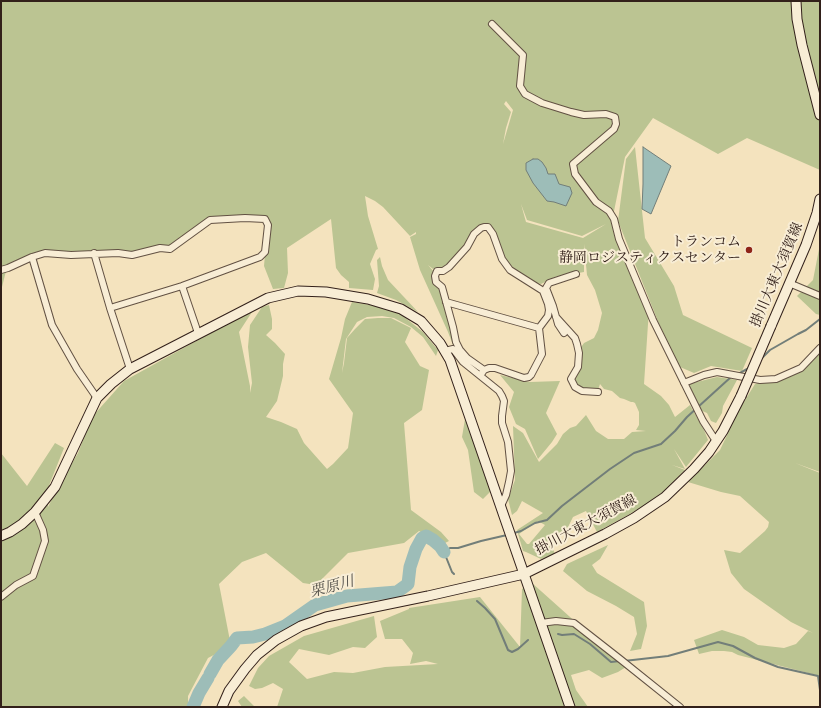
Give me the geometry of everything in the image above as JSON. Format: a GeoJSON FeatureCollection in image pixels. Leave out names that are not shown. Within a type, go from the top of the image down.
{"type":"FeatureCollection","features":[{"type":"Feature","properties":{"kind":"main road"},"geometry":{"type":"LineString","coordinates":[[796,1],[797,19],[801,39],[820,115]]}},
{"type":"Feature","properties":{"kind":"main road","name":"掛川大東大須賀線"},"geometry":{"type":"LineString","coordinates":[[222,707],[230,691],[245,669],[257,655],[276,640],[301,626],[326,618],[524,574],[634,518],[665,497],[694,470],[723,431],[741,396],[806,245],[817,213],[820,199]]}},
{"type":"Feature","properties":{"kind":"main road"},"geometry":{"type":"LineString","coordinates":[[1,536],[22,524],[35,512],[54,487],[97,398],[111,384],[130,369],[268,298],[298,291],[326,292],[368,299],[401,309],[421,321],[445,351],[454,371],[570,707]]}},
{"type":"Feature","properties":{"kind":"street"},"geometry":{"type":"LineString","coordinates":[[492,24],[523,55],[520,86],[525,94],[542,103],[571,112],[584,115],[606,114],[615,117],[616,124],[614,129],[573,164],[575,174],[596,202],[609,211],[614,219],[619,239],[653,320],[703,421],[716,442]]}},
{"type":"Feature","properties":{"kind":"street"},"geometry":{"type":"LineString","coordinates":[[1,270],[45,253],[71,255],[118,253],[132,255],[160,248],[170,249],[210,220],[244,218],[265,219],[268,225],[265,252],[260,257],[182,286],[110,308]]}},
{"type":"Feature","properties":{"kind":"street"},"geometry":{"type":"LineString","coordinates":[[501,506],[508,488],[511,471],[508,442],[502,423],[504,401],[499,391],[460,350],[456,342],[442,287],[436,282],[435,276],[437,271],[449,267],[467,247],[474,234],[481,228],[488,227],[493,234],[502,259],[510,270],[546,293],[552,301],[558,324],[564,333]]}},
{"type":"Feature","properties":{"kind":"street"},"geometry":{"type":"LineString","coordinates":[[94,253],[130,369]]}},
{"type":"Feature","properties":{"kind":"street"},"geometry":{"type":"LineString","coordinates":[[32,257],[52,325],[77,369],[97,398]]}},
{"type":"Feature","properties":{"kind":"street"},"geometry":{"type":"LineString","coordinates":[[482,373],[489,368],[495,368],[524,378],[531,375],[542,354],[539,328],[548,316],[549,310],[546,288],[549,283],[576,274]]}},
{"type":"Feature","properties":{"kind":"street"},"geometry":{"type":"LineString","coordinates":[[789,283],[820,296]]}},
{"type":"Feature","properties":{"kind":"street"},"geometry":{"type":"LineString","coordinates":[[182,286],[198,333]]}},
{"type":"Feature","properties":{"kind":"street"},"geometry":{"type":"LineString","coordinates":[[446,302],[539,328]]}},
{"type":"Feature","properties":{"kind":"street"},"geometry":{"type":"LineString","coordinates":[[556,316],[575,338],[577,344],[579,353],[578,367],[571,379],[575,387],[582,391],[598,392]]}},
{"type":"Feature","properties":{"kind":"street"},"geometry":{"type":"LineString","coordinates":[[684,383],[704,374],[718,372],[760,380],[776,379],[801,368],[820,348]]}},
{"type":"Feature","properties":{"kind":"street"},"geometry":{"type":"LineString","coordinates":[[445,351],[453,349],[463,362],[482,373]]}},
{"type":"Feature","properties":{"kind":"street"},"geometry":{"type":"LineString","coordinates":[[1,597],[16,585],[33,576],[45,541],[43,530],[35,512]]}},
{"type":"Feature","properties":{"kind":"street"},"geometry":{"type":"LineString","coordinates":[[541,623],[556,621],[574,623],[680,707]]}},
{"type":"Feature","properties":{"kind":"green space"},"geometry":{"type":"Polygon","coordinates":[[[1,1],[820,1],[820,170],[747,138],[718,154],[653,118],[625,157],[612,221],[649,309],[644,384],[661,396],[669,405],[675,417],[690,405],[708,440],[686,467],[674,449],[685,469],[672,465],[685,470],[663,492],[645,505],[597,532],[586,511],[573,517],[568,527],[549,540],[555,554],[541,559],[523,551],[517,530],[543,513],[522,501],[517,511],[512,515],[508,499],[515,480],[513,426],[523,433],[539,462],[557,444],[563,434],[570,428],[576,426],[586,415],[596,431],[608,439],[624,439],[632,432],[646,431],[636,430],[639,425],[639,412],[635,403],[620,398],[612,391],[604,389],[600,384],[598,390],[582,391],[572,380],[578,364],[579,350],[584,343],[594,338],[598,330],[602,313],[595,290],[587,275],[584,244],[584,272],[555,277],[541,284],[530,281],[505,261],[497,237],[481,228],[443,271],[433,269],[428,265],[434,272],[442,289],[462,352],[481,369],[478,374],[456,353],[420,270],[410,237],[416,234],[416,232],[410,236],[383,207],[365,196],[368,216],[378,249],[376,250],[370,264],[375,279],[373,290],[349,288],[349,282],[336,268],[331,219],[287,248],[288,273],[284,288],[273,289],[264,266],[268,219],[210,220],[171,247],[132,254],[43,252],[7,267],[1,291],[1,1]],[[506,101],[504,104],[511,112],[503,144],[513,110],[506,101]],[[521,204],[526,222],[583,238],[606,224],[582,236],[527,220],[521,204]],[[538,521],[519,534],[527,544],[529,544],[545,525],[538,521]]]}},
{"type":"Feature","properties":{"kind":"green space"},"geometry":{"type":"Polygon","coordinates":[[[635,147],[645,238],[674,286],[683,315],[752,348],[742,371],[711,366],[694,373],[680,367],[659,324],[618,221],[626,159],[635,147]]]}},
{"type":"Feature","properties":{"kind":"green space"},"geometry":{"type":"Polygon","coordinates":[[[820,244],[820,315],[816,314],[797,296],[813,280],[820,244]]]}},
{"type":"Feature","properties":{"kind":"green space"},"geometry":{"type":"Polygon","coordinates":[[[380,257],[388,280],[418,312],[396,300],[377,293],[379,286],[377,260],[380,257]]]}},
{"type":"Feature","properties":{"kind":"green space"},"geometry":{"type":"Polygon","coordinates":[[[352,302],[393,310],[423,332],[438,350],[436,356],[423,337],[411,327],[394,318],[382,316],[367,317],[357,322],[346,339],[342,373],[347,338],[365,319],[391,318],[411,328],[405,342],[420,366],[429,370],[422,410],[404,423],[411,510],[441,532],[449,541],[443,544],[419,531],[404,543],[348,553],[316,585],[303,583],[266,553],[242,562],[219,584],[231,646],[208,658],[188,696],[188,707],[1,707],[1,453],[27,486],[55,443],[64,448],[48,488],[48,507],[78,453],[92,417],[124,381],[254,309],[239,332],[250,386],[250,393],[252,383],[248,347],[250,325],[262,307],[269,305],[272,319],[272,329],[266,335],[285,354],[283,376],[277,401],[266,417],[297,429],[304,443],[327,469],[348,448],[353,413],[329,379],[345,319],[352,302]]]}},
{"type":"Feature","properties":{"kind":"green space"},"geometry":{"type":"Polygon","coordinates":[[[820,348],[820,472],[795,463],[820,473],[820,676],[738,655],[732,652],[712,651],[699,654],[694,640],[722,630],[744,637],[758,645],[784,648],[796,644],[808,631],[813,633],[791,622],[744,589],[731,573],[724,550],[740,553],[765,531],[769,522],[740,496],[688,482],[720,450],[739,410],[755,384],[776,379],[801,368],[820,348]]]}},
{"type":"Feature","properties":{"kind":"green space"},"geometry":{"type":"Polygon","coordinates":[[[500,375],[530,382],[560,381],[546,413],[557,434],[538,459],[525,429],[516,424],[509,407],[514,392],[500,375]]]}},
{"type":"Feature","properties":{"kind":"green space"},"geometry":{"type":"Polygon","coordinates":[[[717,377],[737,380],[716,423],[711,421],[707,413],[700,410],[689,384],[717,377]]]}},
{"type":"Feature","properties":{"kind":"green space"},"geometry":{"type":"Polygon","coordinates":[[[465,419],[491,491],[483,499],[474,492],[468,450],[462,437],[465,419]]]}},
{"type":"Feature","properties":{"kind":"green space"},"geometry":{"type":"Polygon","coordinates":[[[608,545],[600,559],[592,565],[597,573],[644,602],[647,626],[641,649],[630,651],[637,634],[634,617],[587,591],[563,571],[567,564],[608,545]]]}},
{"type":"Feature","properties":{"kind":"green space"},"geometry":{"type":"Polygon","coordinates":[[[532,583],[626,667],[618,672],[602,678],[589,670],[571,675],[576,690],[588,707],[277,707],[283,689],[273,683],[262,688],[255,689],[249,686],[258,668],[269,656],[304,636],[374,616],[377,637],[365,648],[353,647],[329,655],[299,649],[289,662],[307,679],[334,672],[353,673],[385,667],[438,664],[426,661],[410,664],[413,653],[402,639],[385,639],[380,621],[409,608],[480,597],[520,647],[522,589],[532,583]]]}},
{"type":"Feature","properties":{"kind":"green space"},"geometry":{"type":"Polygon","coordinates":[[[244,696],[255,707],[242,707],[238,701],[244,696]]]}},
{"type":"Feature","properties":{"kind":"water"},"geometry":{"type":"Polygon","coordinates":[[[643,147],[671,166],[651,214],[642,209],[643,147]]]}},
{"type":"Feature","properties":{"kind":"water"},"geometry":{"type":"Polygon","coordinates":[[[533,159],[538,159],[542,162],[548,174],[555,174],[559,184],[570,187],[572,193],[566,206],[547,201],[533,183],[526,170],[526,163],[533,159]]]}},
{"type":"Feature","properties":{"kind":"waterway"},"geometry":{"type":"LineString","coordinates":[[762,358],[770,350],[806,330],[820,319]]}},
{"type":"Feature","properties":{"kind":"waterway"},"geometry":{"type":"LineString","coordinates":[[738,374],[749,368]]}},
{"type":"Feature","properties":{"kind":"waterway"},"geometry":{"type":"LineString","coordinates":[[514,533],[521,531],[535,523],[547,520],[562,506],[610,469],[634,453],[661,444],[687,417],[731,377]]}},
{"type":"Feature","properties":{"kind":"waterway"},"geometry":{"type":"LineString","coordinates":[[454,574],[444,552],[450,548],[458,548],[507,535]]}},
{"type":"Feature","properties":{"kind":"waterway","name":"栗原川"},"geometry":{"type":"LineString","coordinates":[[210,674],[218,660],[237,638],[253,637],[285,626],[315,605],[347,596],[397,592],[408,584],[410,567],[416,549],[422,538],[426,536],[433,540],[444,552]]}},
{"type":"Feature","properties":{"kind":"waterway"},"geometry":{"type":"LineString","coordinates":[[477,601],[495,619],[508,650],[512,652],[528,640]]}},
{"type":"Feature","properties":{"kind":"waterway"},"geometry":{"type":"LineString","coordinates":[[558,634],[574,634],[590,644],[611,662],[620,661]]}},
{"type":"Feature","properties":{"kind":"waterway"},"geometry":{"type":"LineString","coordinates":[[624,661],[668,656],[718,642],[733,646],[755,658],[778,667],[818,676],[820,690]]}},
{"type":"Feature","properties":{"kind":"waterway","name":"栗原川"},"geometry":{"type":"LineString","coordinates":[[193,707],[208,678]]}},
{"type":"Feature","properties":{"kind":"place","name":"トランコム 静岡ロジスティクスセンター"},"geometry":{"type":"Point","coordinates":[749,250]}}]}
